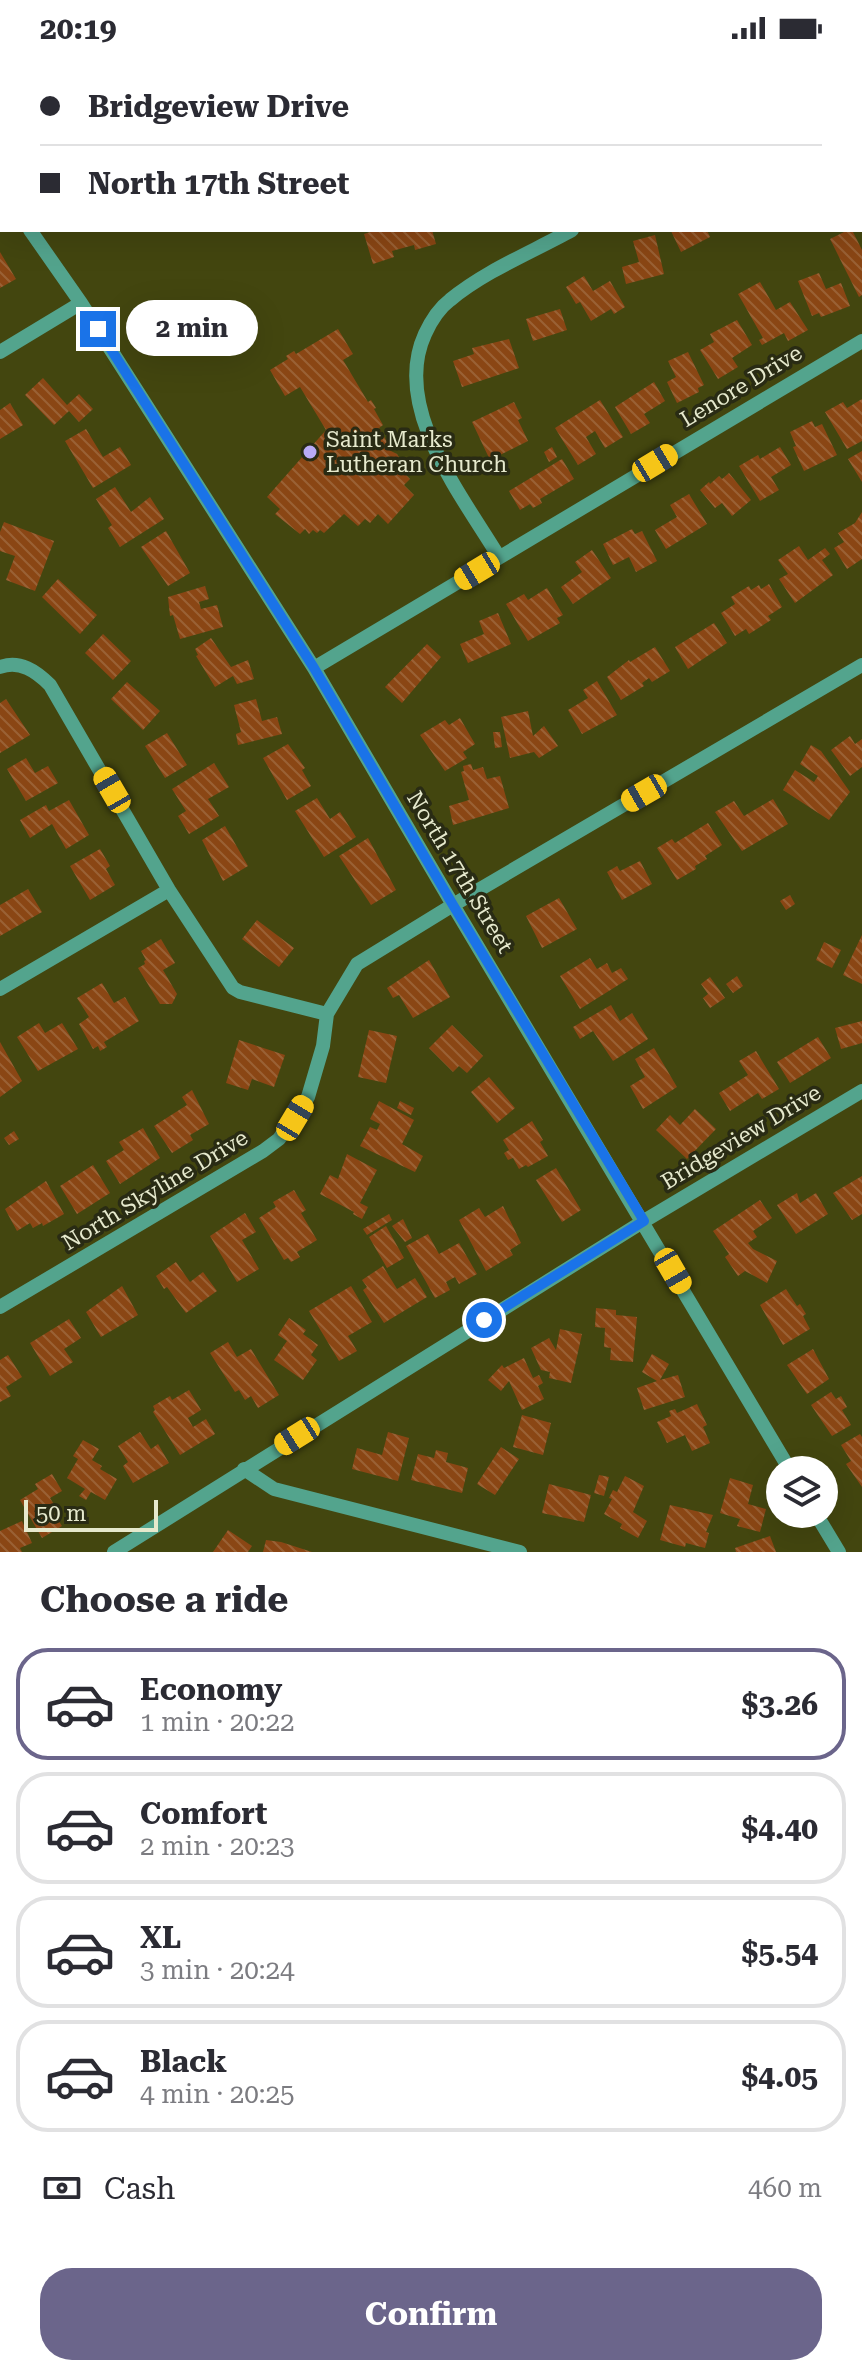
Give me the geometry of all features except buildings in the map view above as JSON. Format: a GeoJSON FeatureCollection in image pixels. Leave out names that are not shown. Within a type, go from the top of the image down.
{"type":"FeatureCollection","features":[{"type":"Feature","properties":{"kind":"street","name":"North 17th Street"},"geometry":{"type":"LineString","coordinates":[[31,232],[81,303],[314,668],[782,1456]]}},
{"type":"Feature","properties":{"kind":"street"},"geometry":{"type":"LineString","coordinates":[[499,557],[426,431],[418,396],[416,363],[430,325],[448,301],[484,277],[568,232]]}},
{"type":"Feature","properties":{"kind":"street"},"geometry":{"type":"LineString","coordinates":[[0,352],[81,303]]}},
{"type":"Feature","properties":{"kind":"street","name":"Lenore Drive"},"geometry":{"type":"LineString","coordinates":[[314,668],[862,341]]}},
{"type":"Feature","properties":{"kind":"street","name":"North Skyline Drive"},"geometry":{"type":"LineString","coordinates":[[0,1307],[279,1139],[311,1088],[323,1046],[327,1014],[357,964],[862,665]]}},
{"type":"Feature","properties":{"kind":"street"},"geometry":{"type":"LineString","coordinates":[[0,667],[27,668],[50,685],[169,890],[233,988],[327,1014]]}},
{"type":"Feature","properties":{"kind":"street"},"geometry":{"type":"LineString","coordinates":[[0,989],[169,890]]}},
{"type":"Feature","properties":{"kind":"street","name":"Bridgeview Drive"},"geometry":{"type":"LineString","coordinates":[[114,1552],[644,1221],[862,1091]]}},
{"type":"Feature","properties":{"kind":"street"},"geometry":{"type":"LineString","coordinates":[[244,1469],[274,1489],[520,1552]]}},
{"type":"Feature","properties":{"kind":"street"},"geometry":{"type":"LineString","coordinates":[[824,1528],[839,1552]]}},
{"type":"Feature","properties":{"kind":"place","name":"Saint Marks Lutheran Church"},"geometry":{"type":"Point","coordinates":[310,452]}},
{"type":"Feature","properties":{"kind":"route"},"geometry":{"type":"LineString","coordinates":[[98,329],[314,668],[644,1221],[484,1320]]}}]}
